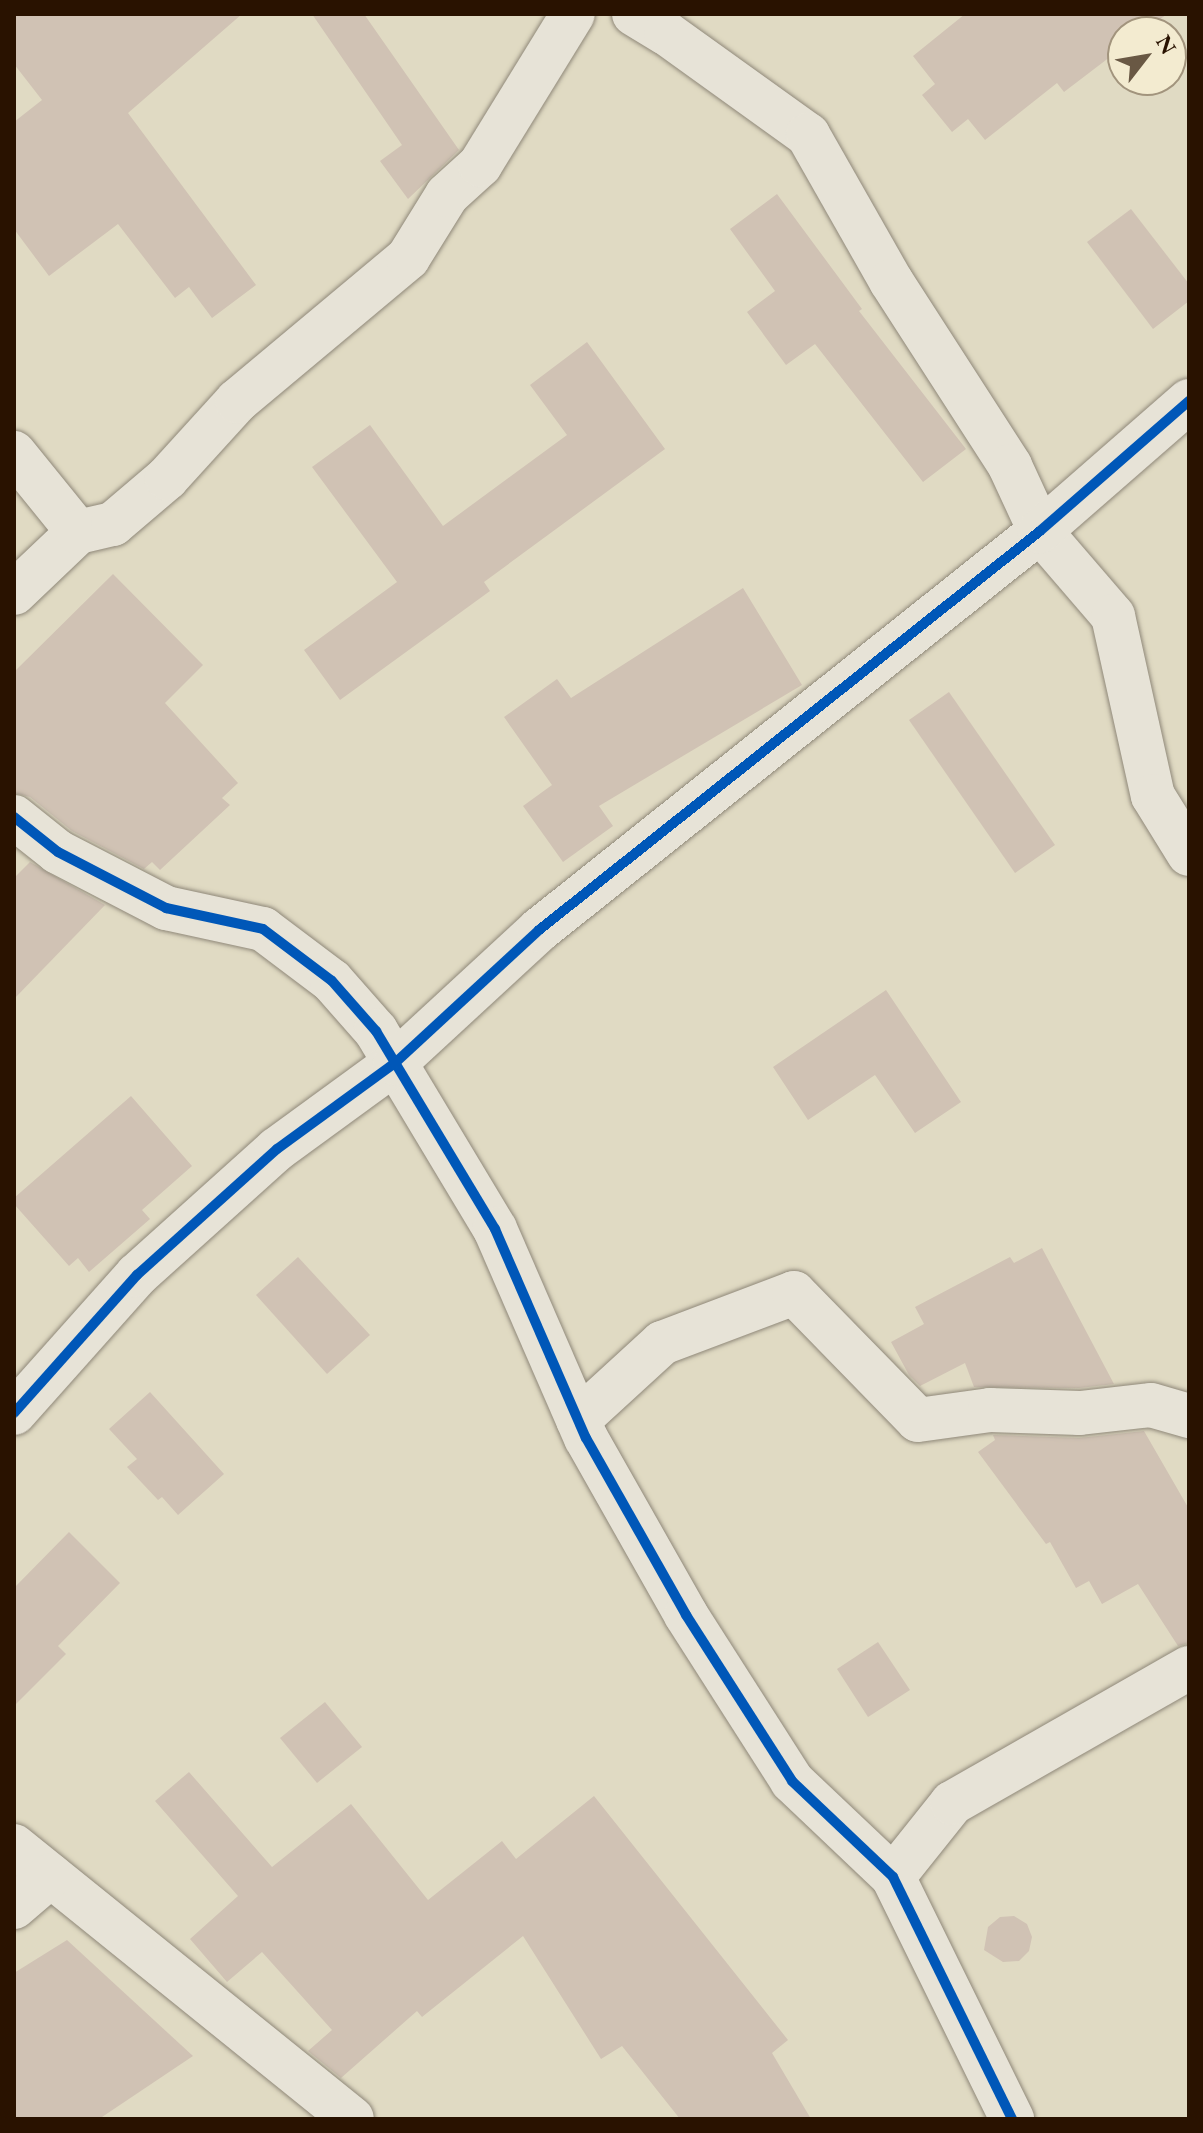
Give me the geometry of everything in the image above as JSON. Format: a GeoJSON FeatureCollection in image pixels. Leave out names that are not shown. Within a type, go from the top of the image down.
{"type":"FeatureCollection","features":[{"type":"Feature","properties":{"kind":"street"},"geometry":{"type":"LineString","coordinates":[[14,593],[78,532],[113,524],[167,478],[237,401],[408,258],[447,195],[480,165],[573,14]]}},
{"type":"Feature","properties":{"kind":"street"},"geometry":{"type":"LineString","coordinates":[[634,14],[666,33],[808,135],[891,281],[1010,466],[1040,531],[1113,616],[1153,796],[1189,854]]}},
{"type":"Feature","properties":{"kind":"street"},"geometry":{"type":"LineString","coordinates":[[14,1413],[137,1275],[277,1149],[395,1063],[539,930],[1040,531],[1189,401]]}},
{"type":"Feature","properties":{"kind":"street"},"geometry":{"type":"LineString","coordinates":[[14,453],[78,532]]}},
{"type":"Feature","properties":{"kind":"street"},"geometry":{"type":"LineString","coordinates":[[14,817],[58,852],[166,908],[263,929],[332,981],[376,1031],[495,1229],[578,1420],[686,1615],[792,1781],[893,1877],[1002,2113]]}},
{"type":"Feature","properties":{"kind":"street"},"geometry":{"type":"LineString","coordinates":[[578,1420],[662,1343],[794,1293],[918,1420],[990,1410],[1080,1413],[1151,1405],[1189,1416]]}},
{"type":"Feature","properties":{"kind":"street"},"geometry":{"type":"LineString","coordinates":[[893,1877],[952,1803],[1189,1668]]}},
{"type":"Feature","properties":{"kind":"street"},"geometry":{"type":"LineString","coordinates":[[14,1846],[352,2119]]}},
{"type":"Feature","properties":{"kind":"street"},"geometry":{"type":"LineString","coordinates":[[14,1907],[50,1876]]}},
{"type":"Feature","properties":{"kind":"building"},"geometry":{"type":"Polygon","coordinates":[[[14,14],[242,14],[128,113],[256,285],[212,318],[189,287],[175,298],[118,224],[49,276],[14,229],[14,122],[42,100],[14,64],[14,14]]]}},
{"type":"Feature","properties":{"kind":"building"},"geometry":{"type":"Polygon","coordinates":[[[312,14],[364,14],[459,150],[408,199],[380,161],[402,145],[312,14]]]}},
{"type":"Feature","properties":{"kind":"building"},"geometry":{"type":"Polygon","coordinates":[[[965,14],[1167,14],[1107,16],[1107,59],[1064,92],[1057,83],[985,140],[968,119],[952,132],[922,95],[935,84],[913,56],[965,14]]]}},
{"type":"Feature","properties":{"kind":"building"},"geometry":{"type":"Polygon","coordinates":[[[777,194],[862,309],[859,311],[966,449],[923,482],[815,344],[786,365],[747,312],[775,291],[730,229],[777,194]]]}},
{"type":"Feature","properties":{"kind":"building"},"geometry":{"type":"Polygon","coordinates":[[[1131,209],[1189,284],[1189,301],[1153,329],[1087,242],[1131,209]]]}},
{"type":"Feature","properties":{"kind":"building"},"geometry":{"type":"Polygon","coordinates":[[[587,342],[665,449],[484,582],[490,591],[340,700],[304,650],[397,582],[312,467],[370,425],[443,526],[567,435],[530,385],[587,342]]]}},
{"type":"Feature","properties":{"kind":"building"},"geometry":{"type":"Polygon","coordinates":[[[113,574],[203,665],[165,703],[238,783],[222,798],[230,805],[160,870],[152,862],[144,869],[72,831],[30,797],[14,793],[14,672],[113,574]]]}},
{"type":"Feature","properties":{"kind":"building"},"geometry":{"type":"Polygon","coordinates":[[[743,588],[802,685],[599,806],[613,826],[563,862],[523,806],[552,785],[504,717],[557,679],[571,698],[743,588]]]}},
{"type":"Feature","properties":{"kind":"building"},"geometry":{"type":"Polygon","coordinates":[[[949,692],[1055,845],[1015,873],[909,720],[949,692]]]}},
{"type":"Feature","properties":{"kind":"building"},"geometry":{"type":"Polygon","coordinates":[[[30,862],[105,905],[14,999],[14,878],[30,862]]]}},
{"type":"Feature","properties":{"kind":"building"},"geometry":{"type":"Polygon","coordinates":[[[886,990],[961,1102],[915,1133],[875,1075],[808,1120],[773,1067],[886,990]]]}},
{"type":"Feature","properties":{"kind":"building"},"geometry":{"type":"Polygon","coordinates":[[[131,1096],[192,1166],[142,1210],[150,1219],[89,1272],[78,1258],[69,1266],[14,1204],[14,1198],[131,1096]]]}},
{"type":"Feature","properties":{"kind":"building"},"geometry":{"type":"Polygon","coordinates":[[[1042,1248],[1114,1384],[1079,1388],[974,1387],[965,1363],[920,1386],[909,1375],[891,1342],[924,1324],[915,1307],[1010,1257],[1014,1263],[1042,1248]]]}},
{"type":"Feature","properties":{"kind":"building"},"geometry":{"type":"Polygon","coordinates":[[[298,1257],[370,1335],[327,1374],[256,1295],[298,1257]]]}},
{"type":"Feature","properties":{"kind":"building"},"geometry":{"type":"Polygon","coordinates":[[[150,1392],[224,1474],[178,1515],[162,1497],[158,1500],[127,1467],[137,1459],[109,1429],[150,1392]]]}},
{"type":"Feature","properties":{"kind":"building"},"geometry":{"type":"Polygon","coordinates":[[[1144,1431],[1189,1509],[1189,1643],[1178,1646],[1138,1584],[1102,1604],[1089,1581],[1076,1588],[1050,1542],[1046,1544],[978,1452],[995,1440],[993,1435],[1079,1438],[1144,1431]]]}},
{"type":"Feature","properties":{"kind":"building"},"geometry":{"type":"Polygon","coordinates":[[[69,1532],[120,1583],[58,1646],[66,1654],[14,1706],[14,1588],[69,1532]]]}},
{"type":"Feature","properties":{"kind":"building"},"geometry":{"type":"Polygon","coordinates":[[[878,1642],[910,1690],[868,1717],[837,1669],[878,1642]]]}},
{"type":"Feature","properties":{"kind":"building"},"geometry":{"type":"Polygon","coordinates":[[[325,1702],[362,1747],[317,1783],[280,1738],[325,1702]]]}},
{"type":"Feature","properties":{"kind":"building"},"geometry":{"type":"Polygon","coordinates":[[[189,1772],[272,1867],[351,1804],[428,1900],[502,1841],[516,1859],[594,1796],[788,2040],[772,2053],[811,2119],[680,2119],[622,2046],[601,2059],[523,1936],[422,2017],[417,2011],[341,2078],[308,2051],[332,2030],[262,1952],[227,1982],[190,1939],[238,1896],[155,1801],[189,1772]]]}},
{"type":"Feature","properties":{"kind":"building"},"geometry":{"type":"Polygon","coordinates":[[[1014,1916],[1027,1924],[1032,1937],[1029,1951],[1019,1961],[1003,1962],[984,1950],[988,1927],[1000,1917],[1014,1916]]]}},
{"type":"Feature","properties":{"kind":"building"},"geometry":{"type":"Polygon","coordinates":[[[67,1940],[193,2056],[99,2119],[14,2119],[14,1973],[67,1940]]]}},
{"type":"Feature","properties":{"kind":"cycle path"},"geometry":{"type":"LineString","coordinates":[[14,1413],[137,1275],[277,1149],[395,1063],[539,930],[1040,531],[1189,401]]}},
{"type":"Feature","properties":{"kind":"cycle path"},"geometry":{"type":"LineString","coordinates":[[14,817],[58,852],[166,908],[263,929],[332,981],[376,1031],[495,1229],[586,1438],[686,1615],[792,1781],[893,1877],[1012,2119]]}}]}
